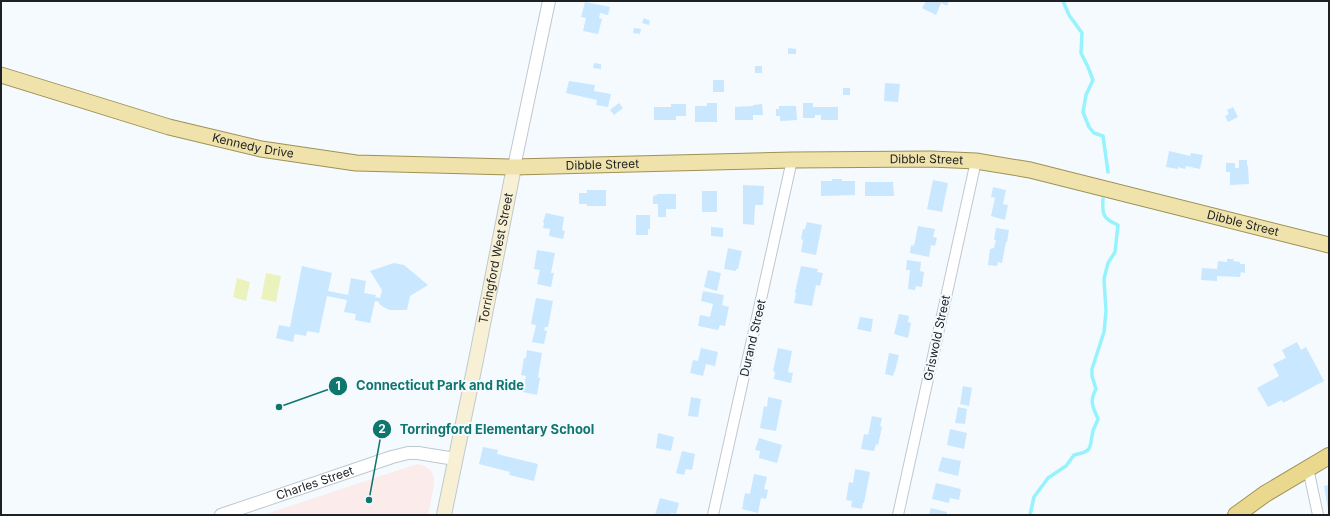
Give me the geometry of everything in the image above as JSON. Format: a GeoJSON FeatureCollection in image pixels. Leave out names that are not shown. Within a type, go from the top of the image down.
{"type":"FeatureCollection","features":[{"type":"Feature","properties":{"kind":"highway"},"geometry":{"type":"LineString","coordinates":[[1236,515],[1265,494],[1329,456]]}},
{"type":"Feature","properties":{"kind":"main road","name":"Kennedy Drive"},"geometry":{"type":"LineString","coordinates":[[1,75],[169,127],[261,149],[356,163],[514,167]]}},
{"type":"Feature","properties":{"kind":"main road","name":"Dibble Street"},"geometry":{"type":"LineString","coordinates":[[514,167],[792,160],[931,159],[976,161],[1030,170],[1329,245]]}},
{"type":"Feature","properties":{"kind":"main road","name":"Torringford West Street"},"geometry":{"type":"LineString","coordinates":[[444,515],[514,167]]}},
{"type":"Feature","properties":{"kind":"street","name":"Torringford West Street"},"geometry":{"type":"LineString","coordinates":[[514,167],[549,1]]}},
{"type":"Feature","properties":{"kind":"street","name":"Durand Street"},"geometry":{"type":"LineString","coordinates":[[713,515],[792,160]]}},
{"type":"Feature","properties":{"kind":"street","name":"Griswold Street"},"geometry":{"type":"LineString","coordinates":[[898,515],[976,161]]}},
{"type":"Feature","properties":{"kind":"street","name":"Charles Street"},"geometry":{"type":"LineString","coordinates":[[221,515],[392,457],[408,453],[418,453],[455,459]]}},
{"type":"Feature","properties":{"kind":"street"},"geometry":{"type":"LineString","coordinates":[[1308,468],[1318,515]]}},
{"type":"Feature","properties":{"kind":"shaded area"},"geometry":{"type":"Polygon","coordinates":[[[417,464],[425,466],[431,471],[434,478],[428,515],[263,515],[417,464]]]}},
{"type":"Feature","properties":{"kind":"green space"},"geometry":{"type":"Polygon","coordinates":[[[266,273],[281,276],[276,302],[261,299],[266,273]]]}},
{"type":"Feature","properties":{"kind":"green space"},"geometry":{"type":"Polygon","coordinates":[[[237,278],[250,282],[246,301],[233,297],[237,278]]]}},
{"type":"Feature","properties":{"kind":"building"},"geometry":{"type":"Polygon","coordinates":[[[926,1],[949,1],[947,6],[941,3],[936,15],[922,8],[926,1]]]}},
{"type":"Feature","properties":{"kind":"building"},"geometry":{"type":"Polygon","coordinates":[[[585,2],[610,7],[608,15],[600,13],[599,18],[602,19],[598,34],[583,31],[586,18],[581,17],[585,2]]]}},
{"type":"Feature","properties":{"kind":"building"},"geometry":{"type":"Polygon","coordinates":[[[644,18],[650,21],[649,25],[642,23],[644,18]]]}},
{"type":"Feature","properties":{"kind":"building"},"geometry":{"type":"Polygon","coordinates":[[[634,28],[641,29],[640,34],[633,33],[634,28]]]}},
{"type":"Feature","properties":{"kind":"building"},"geometry":{"type":"Polygon","coordinates":[[[788,48],[796,49],[796,54],[788,54],[788,48]]]}},
{"type":"Feature","properties":{"kind":"building"},"geometry":{"type":"Polygon","coordinates":[[[594,63],[601,64],[601,69],[593,68],[594,63]]]}},
{"type":"Feature","properties":{"kind":"building"},"geometry":{"type":"Polygon","coordinates":[[[755,66],[762,66],[762,73],[755,73],[755,66]]]}},
{"type":"Feature","properties":{"kind":"building"},"geometry":{"type":"Polygon","coordinates":[[[713,80],[724,80],[724,92],[713,92],[713,80]]]}},
{"type":"Feature","properties":{"kind":"building"},"geometry":{"type":"Polygon","coordinates":[[[569,81],[595,85],[594,91],[611,94],[608,107],[596,105],[597,100],[566,93],[569,81]]]}},
{"type":"Feature","properties":{"kind":"building"},"geometry":{"type":"Polygon","coordinates":[[[885,83],[900,84],[898,102],[884,101],[885,83]]]}},
{"type":"Feature","properties":{"kind":"building"},"geometry":{"type":"Polygon","coordinates":[[[843,88],[850,88],[850,95],[843,95],[843,88]]]}},
{"type":"Feature","properties":{"kind":"building"},"geometry":{"type":"Polygon","coordinates":[[[619,103],[623,108],[614,115],[610,110],[619,103]]]}},
{"type":"Feature","properties":{"kind":"building"},"geometry":{"type":"Polygon","coordinates":[[[707,103],[717,103],[717,122],[695,122],[695,106],[707,106],[707,103]]]}},
{"type":"Feature","properties":{"kind":"building"},"geometry":{"type":"Polygon","coordinates":[[[803,103],[813,103],[813,107],[838,107],[838,120],[821,120],[821,115],[815,115],[815,118],[803,118],[803,103]]]}},
{"type":"Feature","properties":{"kind":"building"},"geometry":{"type":"Polygon","coordinates":[[[671,104],[686,104],[686,116],[676,116],[676,120],[654,120],[654,107],[671,107],[671,104]]]}},
{"type":"Feature","properties":{"kind":"building"},"geometry":{"type":"Polygon","coordinates":[[[762,104],[763,115],[753,115],[753,120],[735,120],[735,107],[762,104]]]}},
{"type":"Feature","properties":{"kind":"building"},"geometry":{"type":"Polygon","coordinates":[[[779,106],[796,106],[797,120],[780,121],[780,116],[776,116],[776,109],[779,109],[779,106]]]}},
{"type":"Feature","properties":{"kind":"building"},"geometry":{"type":"Polygon","coordinates":[[[1233,107],[1238,117],[1228,122],[1225,116],[1229,114],[1227,110],[1233,107]]]}},
{"type":"Feature","properties":{"kind":"building"},"geometry":{"type":"Polygon","coordinates":[[[1169,151],[1190,156],[1191,153],[1203,155],[1200,169],[1186,166],[1185,169],[1178,167],[1178,169],[1166,167],[1169,151]]]}},
{"type":"Feature","properties":{"kind":"building"},"geometry":{"type":"Polygon","coordinates":[[[1239,160],[1247,160],[1249,184],[1230,185],[1230,172],[1226,172],[1226,163],[1235,163],[1235,168],[1239,168],[1239,160]]]}},
{"type":"Feature","properties":{"kind":"building"},"geometry":{"type":"Polygon","coordinates":[[[832,179],[855,181],[855,195],[821,196],[821,181],[832,181],[832,179]]]}},
{"type":"Feature","properties":{"kind":"building"},"geometry":{"type":"Polygon","coordinates":[[[933,180],[948,183],[942,212],[927,209],[933,180]]]}},
{"type":"Feature","properties":{"kind":"building"},"geometry":{"type":"Polygon","coordinates":[[[865,182],[893,182],[894,196],[865,196],[865,182]]]}},
{"type":"Feature","properties":{"kind":"building"},"geometry":{"type":"Polygon","coordinates":[[[743,185],[764,186],[763,205],[755,205],[754,225],[743,224],[743,185]]]}},
{"type":"Feature","properties":{"kind":"building"},"geometry":{"type":"Polygon","coordinates":[[[993,187],[1006,190],[1003,204],[1008,205],[1005,220],[991,216],[995,198],[991,197],[993,187]]]}},
{"type":"Feature","properties":{"kind":"building"},"geometry":{"type":"Polygon","coordinates":[[[587,190],[606,190],[606,206],[587,206],[587,204],[579,204],[579,193],[587,193],[587,190]]]}},
{"type":"Feature","properties":{"kind":"building"},"geometry":{"type":"Polygon","coordinates":[[[702,191],[717,191],[717,212],[702,212],[702,191]]]}},
{"type":"Feature","properties":{"kind":"building"},"geometry":{"type":"Polygon","coordinates":[[[657,194],[676,194],[676,209],[666,209],[666,217],[658,217],[658,204],[653,204],[653,196],[657,194]]]}},
{"type":"Feature","properties":{"kind":"building"},"geometry":{"type":"Polygon","coordinates":[[[546,213],[564,217],[562,230],[565,231],[563,239],[549,236],[550,229],[543,228],[546,213]]]}},
{"type":"Feature","properties":{"kind":"building"},"geometry":{"type":"Polygon","coordinates":[[[636,215],[650,215],[650,229],[648,229],[648,235],[636,235],[636,215]]]}},
{"type":"Feature","properties":{"kind":"building"},"geometry":{"type":"Polygon","coordinates":[[[807,222],[822,225],[816,255],[801,252],[803,229],[805,229],[807,222]]]}},
{"type":"Feature","properties":{"kind":"building"},"geometry":{"type":"Polygon","coordinates":[[[918,226],[935,229],[933,237],[937,238],[935,246],[931,245],[929,257],[910,253],[911,245],[914,246],[918,226]]]}},
{"type":"Feature","properties":{"kind":"building"},"geometry":{"type":"Polygon","coordinates":[[[711,227],[723,228],[723,237],[711,236],[711,227]]]}},
{"type":"Feature","properties":{"kind":"building"},"geometry":{"type":"Polygon","coordinates":[[[996,228],[1009,230],[1002,263],[998,262],[997,266],[988,265],[990,249],[994,248],[996,240],[994,240],[996,228]]]}},
{"type":"Feature","properties":{"kind":"building"},"geometry":{"type":"Polygon","coordinates":[[[728,248],[742,251],[738,269],[736,269],[736,271],[724,269],[728,248]]]}},
{"type":"Feature","properties":{"kind":"building"},"geometry":{"type":"Polygon","coordinates":[[[537,250],[555,253],[551,273],[554,273],[551,287],[537,284],[540,270],[534,269],[537,250]]]}},
{"type":"Feature","properties":{"kind":"building"},"geometry":{"type":"Polygon","coordinates":[[[1227,259],[1234,259],[1233,261],[1240,262],[1240,264],[1245,264],[1245,273],[1241,272],[1240,277],[1217,276],[1217,281],[1201,280],[1202,268],[1217,269],[1218,261],[1227,262],[1227,259]]]}},
{"type":"Feature","properties":{"kind":"building"},"geometry":{"type":"Polygon","coordinates":[[[907,260],[921,262],[920,271],[924,272],[922,287],[916,286],[915,290],[908,289],[910,270],[906,270],[907,260]]]}},
{"type":"Feature","properties":{"kind":"building"},"geometry":{"type":"Polygon","coordinates":[[[394,263],[404,265],[428,285],[410,296],[407,310],[390,310],[379,304],[379,302],[375,301],[370,323],[355,320],[356,314],[344,312],[347,300],[327,296],[319,333],[307,331],[306,336],[295,334],[293,342],[276,338],[279,325],[290,327],[302,266],[332,273],[328,291],[348,295],[351,278],[366,281],[364,293],[376,295],[375,297],[380,298],[382,290],[370,271],[394,263]]]}},
{"type":"Feature","properties":{"kind":"building"},"geometry":{"type":"Polygon","coordinates":[[[801,266],[818,269],[817,272],[823,273],[820,286],[816,285],[812,306],[794,303],[801,266]]]}},
{"type":"Feature","properties":{"kind":"building"},"geometry":{"type":"Polygon","coordinates":[[[708,270],[721,273],[717,291],[704,287],[708,270]]]}},
{"type":"Feature","properties":{"kind":"building"},"geometry":{"type":"Polygon","coordinates":[[[703,291],[724,295],[722,305],[729,307],[725,326],[720,325],[718,330],[698,326],[700,315],[710,317],[713,304],[701,301],[703,291]]]}},
{"type":"Feature","properties":{"kind":"building"},"geometry":{"type":"Polygon","coordinates":[[[536,298],[553,301],[548,327],[545,327],[544,330],[547,331],[544,344],[532,342],[536,325],[531,324],[536,298]]]}},
{"type":"Feature","properties":{"kind":"building"},"geometry":{"type":"Polygon","coordinates":[[[899,314],[909,316],[908,322],[911,323],[908,338],[894,334],[899,314]]]}},
{"type":"Feature","properties":{"kind":"building"},"geometry":{"type":"Polygon","coordinates":[[[860,317],[873,319],[871,332],[857,329],[860,317]]]}},
{"type":"Feature","properties":{"kind":"building"},"geometry":{"type":"Polygon","coordinates":[[[1297,342],[1301,350],[1306,347],[1324,381],[1283,403],[1282,400],[1268,407],[1257,388],[1279,376],[1273,364],[1286,358],[1282,350],[1297,342]]]}},
{"type":"Feature","properties":{"kind":"building"},"geometry":{"type":"Polygon","coordinates":[[[701,348],[718,352],[715,366],[706,364],[703,376],[690,373],[693,360],[698,361],[701,348]]]}},
{"type":"Feature","properties":{"kind":"building"},"geometry":{"type":"Polygon","coordinates":[[[778,348],[792,351],[788,372],[793,373],[791,383],[774,379],[775,372],[773,371],[778,348]]]}},
{"type":"Feature","properties":{"kind":"building"},"geometry":{"type":"Polygon","coordinates":[[[527,350],[542,353],[537,395],[523,392],[526,376],[521,375],[527,350]]]}},
{"type":"Feature","properties":{"kind":"building"},"geometry":{"type":"Polygon","coordinates":[[[889,353],[899,355],[893,376],[885,374],[889,353]]]}},
{"type":"Feature","properties":{"kind":"building"},"geometry":{"type":"Polygon","coordinates":[[[963,386],[972,388],[969,406],[960,404],[963,386]]]}},
{"type":"Feature","properties":{"kind":"building"},"geometry":{"type":"Polygon","coordinates":[[[691,397],[701,399],[698,417],[688,416],[691,397]]]}},
{"type":"Feature","properties":{"kind":"building"},"geometry":{"type":"Polygon","coordinates":[[[768,397],[782,400],[776,431],[760,428],[764,406],[767,407],[768,397]]]}},
{"type":"Feature","properties":{"kind":"building"},"geometry":{"type":"Polygon","coordinates":[[[958,407],[967,409],[965,424],[955,423],[958,407]]]}},
{"type":"Feature","properties":{"kind":"building"},"geometry":{"type":"Polygon","coordinates":[[[872,416],[882,418],[880,426],[882,427],[878,445],[876,444],[874,451],[861,449],[864,434],[868,435],[872,416]]]}},
{"type":"Feature","properties":{"kind":"building"},"geometry":{"type":"Polygon","coordinates":[[[950,429],[967,433],[964,449],[947,445],[950,429]]]}},
{"type":"Feature","properties":{"kind":"building"},"geometry":{"type":"Polygon","coordinates":[[[658,433],[674,437],[671,451],[656,448],[658,433]]]}},
{"type":"Feature","properties":{"kind":"building"},"geometry":{"type":"Polygon","coordinates":[[[759,438],[782,445],[777,463],[759,458],[760,451],[755,450],[759,438]]]}},
{"type":"Feature","properties":{"kind":"building"},"geometry":{"type":"Polygon","coordinates":[[[483,447],[498,450],[497,454],[538,464],[534,481],[509,475],[510,472],[479,464],[483,447]]]}},
{"type":"Feature","properties":{"kind":"building"},"geometry":{"type":"Polygon","coordinates":[[[682,451],[695,454],[692,470],[686,469],[684,475],[676,473],[682,451]]]}},
{"type":"Feature","properties":{"kind":"building"},"geometry":{"type":"Polygon","coordinates":[[[942,457],[961,461],[958,476],[938,471],[942,457]]]}},
{"type":"Feature","properties":{"kind":"building"},"geometry":{"type":"Polygon","coordinates":[[[855,469],[870,472],[862,509],[851,507],[852,501],[846,500],[849,482],[853,483],[855,469]]]}},
{"type":"Feature","properties":{"kind":"building"},"geometry":{"type":"Polygon","coordinates":[[[754,474],[767,477],[764,489],[768,490],[766,499],[761,498],[758,513],[742,509],[745,493],[750,494],[754,474]]]}},
{"type":"Feature","properties":{"kind":"building"},"geometry":{"type":"Polygon","coordinates":[[[936,483],[961,489],[959,500],[950,498],[949,503],[932,499],[936,483]]]}},
{"type":"Feature","properties":{"kind":"building"},"geometry":{"type":"Polygon","coordinates":[[[1329,485],[1329,509],[1328,509],[1324,486],[1329,485]]]}},
{"type":"Feature","properties":{"kind":"building"},"geometry":{"type":"Polygon","coordinates":[[[660,498],[679,503],[676,514],[671,513],[671,515],[655,515],[660,498]]]}},
{"type":"Feature","properties":{"kind":"building"},"geometry":{"type":"Polygon","coordinates":[[[931,508],[947,512],[947,515],[929,515],[931,508]]]}},
{"type":"Feature","properties":{"kind":"waterway"},"geometry":{"type":"LineString","coordinates":[[1063,1],[1069,15],[1082,33],[1081,53],[1093,80],[1086,95],[1083,112],[1089,127],[1094,133],[1103,136],[1108,172]]}},
{"type":"Feature","properties":{"kind":"waterway"},"geometry":{"type":"LineString","coordinates":[[1030,515],[1034,497],[1048,478],[1066,466],[1074,455],[1085,452],[1090,448],[1093,431],[1098,419],[1092,404],[1096,389],[1092,376],[1092,369],[1104,332],[1106,311],[1104,279],[1108,263],[1115,252],[1118,225],[1109,221],[1104,215],[1103,199]]}},
{"type":"Feature","properties":{"kind":"place","name":"Connecticut Park and Ride"},"geometry":{"type":"Point","coordinates":[279,407]}},
{"type":"Feature","properties":{"kind":"place","name":"Torringford Elementary School"},"geometry":{"type":"Point","coordinates":[369,500]}}]}
